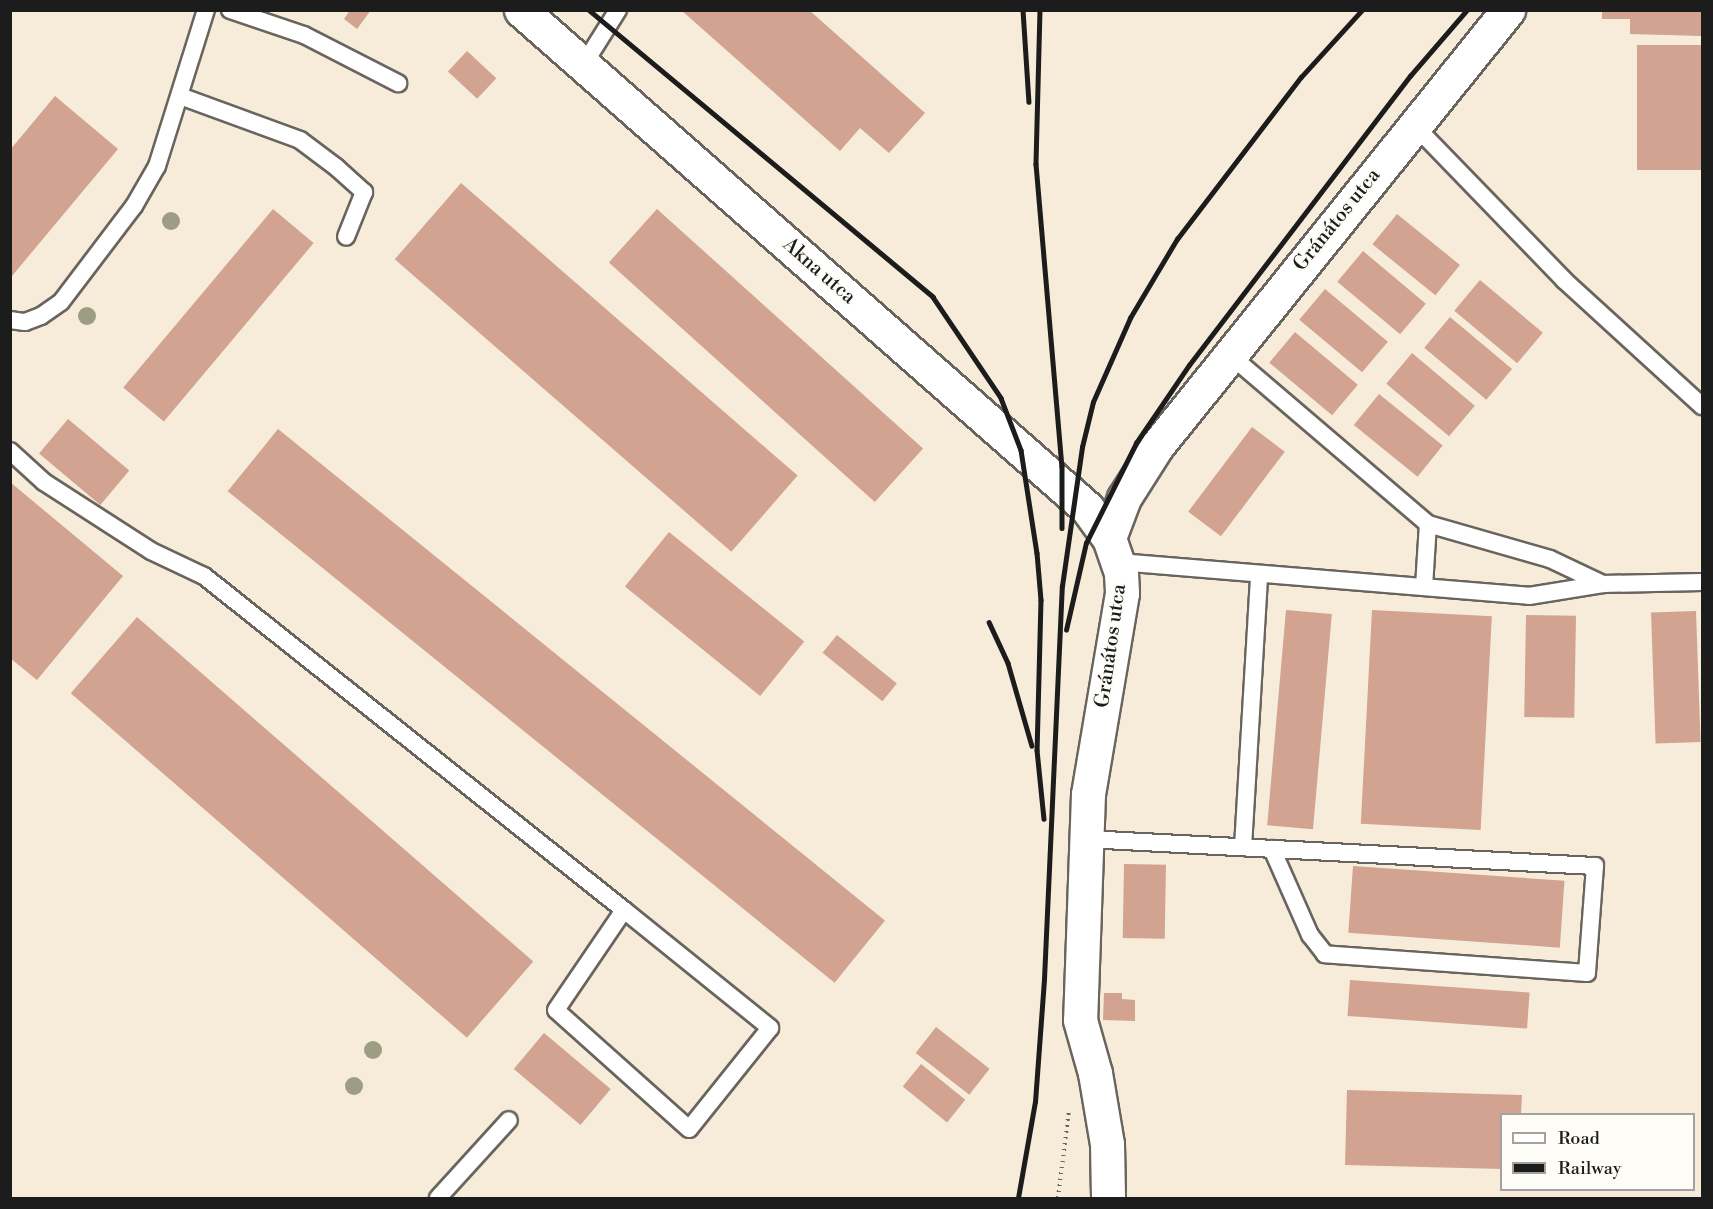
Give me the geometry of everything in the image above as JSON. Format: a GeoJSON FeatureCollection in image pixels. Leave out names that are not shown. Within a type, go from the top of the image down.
{"type":"FeatureCollection","features":[{"type":"Feature","properties":{"kind":"street","name":"Akna utca"},"geometry":{"type":"LineString","coordinates":[[521,10],[1087,508],[1114,550]]}},
{"type":"Feature","properties":{"kind":"street","name":"Gránátos utca"},"geometry":{"type":"LineString","coordinates":[[1108,1198],[1107,1143],[1095,1072],[1080,1020],[1088,794],[1122,593],[1114,550],[1124,498],[1139,472],[1229,354],[1508,10]]}},
{"type":"Feature","properties":{"kind":"lane"},"geometry":{"type":"LineString","coordinates":[[10,320],[25,322],[41,316],[61,302],[134,206],[157,166],[206,10]]}},
{"type":"Feature","properties":{"kind":"lane"},"geometry":{"type":"LineString","coordinates":[[230,10],[304,35],[398,83]]}},
{"type":"Feature","properties":{"kind":"lane"},"geometry":{"type":"LineString","coordinates":[[584,64],[618,10]]}},
{"type":"Feature","properties":{"kind":"lane"},"geometry":{"type":"LineString","coordinates":[[180,96],[300,140],[336,167],[364,192],[346,237]]}},
{"type":"Feature","properties":{"kind":"lane"},"geometry":{"type":"LineString","coordinates":[[1414,125],[1564,280],[1702,406]]}},
{"type":"Feature","properties":{"kind":"lane"},"geometry":{"type":"LineString","coordinates":[[1229,354],[1428,524],[1550,559],[1603,584]]}},
{"type":"Feature","properties":{"kind":"lane"},"geometry":{"type":"LineString","coordinates":[[10,451],[44,482],[151,551],[204,576],[624,910],[770,1028],[689,1129],[556,1010],[624,910]]}},
{"type":"Feature","properties":{"kind":"lane"},"geometry":{"type":"LineString","coordinates":[[1424,587],[1428,524]]}},
{"type":"Feature","properties":{"kind":"lane"},"geometry":{"type":"LineString","coordinates":[[1114,550],[1259,574],[1529,596],[1603,584],[1702,582]]}},
{"type":"Feature","properties":{"kind":"lane"},"geometry":{"type":"LineString","coordinates":[[1243,847],[1259,574]]}},
{"type":"Feature","properties":{"kind":"lane"},"geometry":{"type":"LineString","coordinates":[[1086,839],[1595,866],[1587,973],[1325,954],[1316,947],[1272,849]]}},
{"type":"Feature","properties":{"kind":"lane"},"geometry":{"type":"LineString","coordinates":[[438,1198],[509,1120]]}},
{"type":"Feature","properties":{"kind":"building"},"geometry":{"type":"Polygon","coordinates":[[[350,10],[371,10],[357,29],[344,19],[350,10]]]}},
{"type":"Feature","properties":{"kind":"building"},"geometry":{"type":"Polygon","coordinates":[[[681,10],[809,10],[925,113],[889,153],[860,128],[840,151],[681,10]]]}},
{"type":"Feature","properties":{"kind":"building"},"geometry":{"type":"Polygon","coordinates":[[[1602,10],[1702,10],[1702,36],[1630,34],[1630,19],[1602,19],[1602,10]]]}},
{"type":"Feature","properties":{"kind":"building"},"geometry":{"type":"Polygon","coordinates":[[[1637,45],[1702,45],[1702,170],[1637,170],[1637,45]]]}},
{"type":"Feature","properties":{"kind":"building"},"geometry":{"type":"Polygon","coordinates":[[[467,51],[496,78],[477,99],[448,71],[467,51]]]}},
{"type":"Feature","properties":{"kind":"building"},"geometry":{"type":"Polygon","coordinates":[[[55,96],[118,149],[12,276],[10,150],[55,96]]]}},
{"type":"Feature","properties":{"kind":"building"},"geometry":{"type":"Polygon","coordinates":[[[461,183],[798,476],[731,552],[395,259],[461,183]]]}},
{"type":"Feature","properties":{"kind":"building"},"geometry":{"type":"Polygon","coordinates":[[[273,209],[314,243],[164,422],[123,387],[273,209]]]}},
{"type":"Feature","properties":{"kind":"building"},"geometry":{"type":"Polygon","coordinates":[[[657,209],[923,449],[875,502],[609,263],[657,209]]]}},
{"type":"Feature","properties":{"kind":"building"},"geometry":{"type":"Polygon","coordinates":[[[1397,214],[1460,265],[1435,295],[1372,244],[1397,214]]]}},
{"type":"Feature","properties":{"kind":"building"},"geometry":{"type":"Polygon","coordinates":[[[1363,251],[1426,304],[1400,334],[1337,282],[1363,251]]]}},
{"type":"Feature","properties":{"kind":"building"},"geometry":{"type":"Polygon","coordinates":[[[1480,280],[1543,333],[1517,363],[1454,311],[1480,280]]]}},
{"type":"Feature","properties":{"kind":"building"},"geometry":{"type":"Polygon","coordinates":[[[1325,289],[1388,342],[1362,372],[1299,320],[1325,289]]]}},
{"type":"Feature","properties":{"kind":"building"},"geometry":{"type":"Polygon","coordinates":[[[1450,317],[1512,369],[1486,400],[1424,348],[1450,317]]]}},
{"type":"Feature","properties":{"kind":"building"},"geometry":{"type":"Polygon","coordinates":[[[1295,332],[1358,385],[1332,415],[1269,363],[1295,332]]]}},
{"type":"Feature","properties":{"kind":"building"},"geometry":{"type":"Polygon","coordinates":[[[1412,353],[1475,406],[1449,436],[1386,384],[1412,353]]]}},
{"type":"Feature","properties":{"kind":"building"},"geometry":{"type":"Polygon","coordinates":[[[1379,394],[1443,446],[1418,477],[1354,425],[1379,394]]]}},
{"type":"Feature","properties":{"kind":"building"},"geometry":{"type":"Polygon","coordinates":[[[68,419],[129,470],[100,505],[39,453],[68,419]]]}},
{"type":"Feature","properties":{"kind":"building"},"geometry":{"type":"Polygon","coordinates":[[[1252,427],[1285,452],[1221,536],[1188,512],[1252,427]]]}},
{"type":"Feature","properties":{"kind":"building"},"geometry":{"type":"Polygon","coordinates":[[[278,429],[885,920],[835,983],[228,491],[278,429]]]}},
{"type":"Feature","properties":{"kind":"building"},"geometry":{"type":"Polygon","coordinates":[[[10,482],[123,576],[37,680],[10,658],[10,482]]]}},
{"type":"Feature","properties":{"kind":"building"},"geometry":{"type":"Polygon","coordinates":[[[669,532],[804,642],[760,696],[625,586],[669,532]]]}},
{"type":"Feature","properties":{"kind":"building"},"geometry":{"type":"Polygon","coordinates":[[[1286,610],[1332,614],[1313,829],[1267,825],[1286,610]]]}},
{"type":"Feature","properties":{"kind":"building"},"geometry":{"type":"Polygon","coordinates":[[[1372,610],[1492,616],[1481,830],[1361,824],[1372,610]]]}},
{"type":"Feature","properties":{"kind":"building"},"geometry":{"type":"Polygon","coordinates":[[[1696,611],[1701,742],[1656,743],[1651,613],[1696,611]]]}},
{"type":"Feature","properties":{"kind":"building"},"geometry":{"type":"Polygon","coordinates":[[[1526,615],[1576,616],[1574,718],[1524,717],[1526,615]]]}},
{"type":"Feature","properties":{"kind":"building"},"geometry":{"type":"Polygon","coordinates":[[[137,617],[533,961],[467,1038],[71,693],[137,617]]]}},
{"type":"Feature","properties":{"kind":"building"},"geometry":{"type":"Polygon","coordinates":[[[837,635],[897,683],[882,701],[823,653],[837,635]]]}},
{"type":"Feature","properties":{"kind":"building"},"geometry":{"type":"Polygon","coordinates":[[[1124,864],[1166,865],[1165,939],[1123,938],[1124,864]]]}},
{"type":"Feature","properties":{"kind":"building"},"geometry":{"type":"Polygon","coordinates":[[[1353,866],[1564,881],[1560,948],[1348,933],[1353,866]]]}},
{"type":"Feature","properties":{"kind":"building"},"geometry":{"type":"Polygon","coordinates":[[[1350,980],[1530,993],[1527,1028],[1347,1016],[1350,980]]]}},
{"type":"Feature","properties":{"kind":"building"},"geometry":{"type":"Polygon","coordinates":[[[1104,993],[1122,993],[1122,999],[1135,1000],[1135,1021],[1103,1020],[1104,993]]]}},
{"type":"Feature","properties":{"kind":"building"},"geometry":{"type":"Polygon","coordinates":[[[936,1027],[990,1069],[969,1095],[916,1053],[936,1027]]]}},
{"type":"Feature","properties":{"kind":"building"},"geometry":{"type":"Polygon","coordinates":[[[544,1033],[611,1089],[580,1125],[514,1069],[544,1033]]]}},
{"type":"Feature","properties":{"kind":"building"},"geometry":{"type":"Polygon","coordinates":[[[921,1064],[965,1100],[947,1122],[903,1087],[921,1064]]]}},
{"type":"Feature","properties":{"kind":"building"},"geometry":{"type":"Polygon","coordinates":[[[1347,1090],[1522,1095],[1521,1113],[1500,1113],[1500,1169],[1345,1165],[1347,1090]]]}},
{"type":"Feature","properties":{"kind":"railway"},"geometry":{"type":"LineString","coordinates":[[589,10],[933,297],[1001,398],[1021,450],[1037,553],[1041,600],[1037,750],[1044,819]]}},
{"type":"Feature","properties":{"kind":"railway"},"geometry":{"type":"LineString","coordinates":[[1023,10],[1029,102]]}},
{"type":"Feature","properties":{"kind":"railway"},"geometry":{"type":"LineString","coordinates":[[1040,10],[1036,164],[1062,466],[1062,528]]}},
{"type":"Feature","properties":{"kind":"railway"},"geometry":{"type":"LineString","coordinates":[[1018,1198],[1035,1102],[1044,979],[1062,586],[1082,447],[1093,402],[1130,318],[1177,239],[1301,77],[1362,10]]}},
{"type":"Feature","properties":{"kind":"railway"},"geometry":{"type":"LineString","coordinates":[[1066,630],[1086,543],[1136,443],[1189,365],[1410,76],[1467,10]]}},
{"type":"Feature","properties":{"kind":"railway"},"geometry":{"type":"LineString","coordinates":[[989,622],[1008,663],[1032,746]]}}]}
